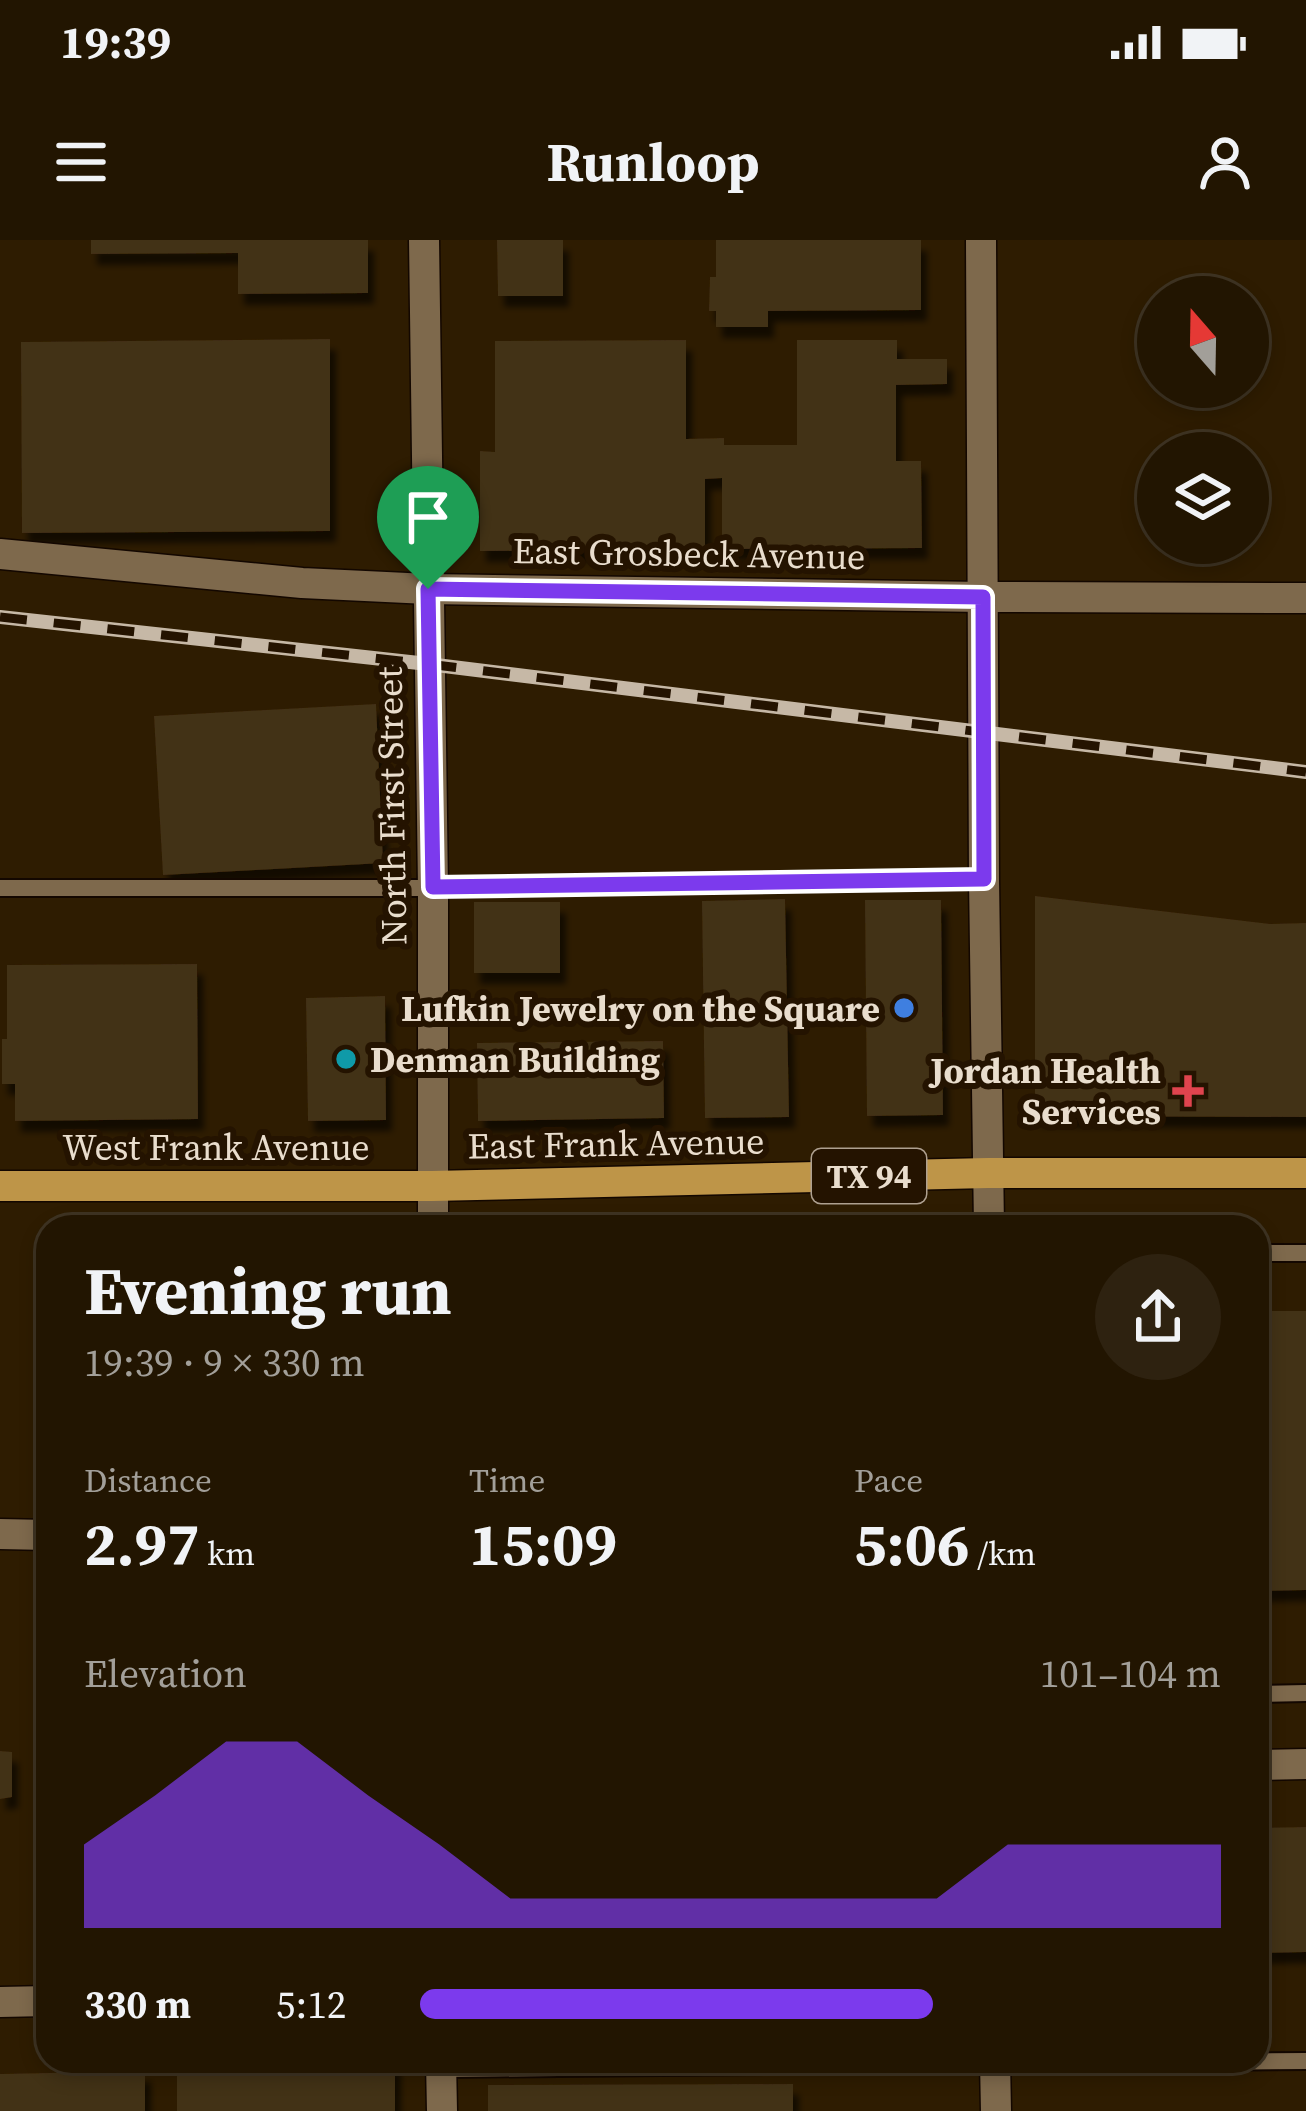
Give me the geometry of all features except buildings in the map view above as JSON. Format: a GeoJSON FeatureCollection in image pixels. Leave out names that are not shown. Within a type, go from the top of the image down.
{"type":"FeatureCollection","features":[{"type":"Feature","properties":{"kind":"main road","name":"East Frank Avenue"},"geometry":{"type":"LineString","coordinates":[[432,1186],[988,1174],[1306,1173]]}},
{"type":"Feature","properties":{"kind":"main road","name":"West Frank Avenue"},"geometry":{"type":"LineString","coordinates":[[0,1186],[432,1186]]}},
{"type":"Feature","properties":{"kind":"street","name":"North First Street"},"geometry":{"type":"LineString","coordinates":[[424,240],[433,1215]]}},
{"type":"Feature","properties":{"kind":"street"},"geometry":{"type":"LineString","coordinates":[[981,240],[988,1215]]}},
{"type":"Feature","properties":{"kind":"street","name":"East Grosbeck Avenue"},"geometry":{"type":"LineString","coordinates":[[0,554],[302,584],[428,589],[1306,598]]}},
{"type":"Feature","properties":{"kind":"street"},"geometry":{"type":"LineString","coordinates":[[0,1534],[36,1535]]}},
{"type":"Feature","properties":{"kind":"street"},"geometry":{"type":"LineString","coordinates":[[1269,1765],[1306,1764]]}},
{"type":"Feature","properties":{"kind":"street"},"geometry":{"type":"LineString","coordinates":[[0,2002],[36,2001]]}},
{"type":"Feature","properties":{"kind":"street"},"geometry":{"type":"LineString","coordinates":[[441,2073],[442,2111]]}},
{"type":"Feature","properties":{"kind":"street"},"geometry":{"type":"LineString","coordinates":[[995,2073],[996,2111]]}},
{"type":"Feature","properties":{"kind":"lane"},"geometry":{"type":"LineString","coordinates":[[0,888],[984,879]]}},
{"type":"Feature","properties":{"kind":"lane"},"geometry":{"type":"LineString","coordinates":[[1269,1253],[1306,1253]]}},
{"type":"Feature","properties":{"kind":"lane"},"geometry":{"type":"LineString","coordinates":[[1269,1694],[1306,1693]]}},
{"type":"Feature","properties":{"kind":"lane"},"geometry":{"type":"LineString","coordinates":[[1269,2061],[1306,2061]]}},
{"type":"Feature","properties":{"kind":"railway"},"geometry":{"type":"LineString","coordinates":[[0,617],[428,664],[1306,772]]}},
{"type":"Feature","properties":{"kind":"place","name":"Lufkin Jewelry on the Square"},"geometry":{"type":"Point","coordinates":[904,1008]}},
{"type":"Feature","properties":{"kind":"place","name":"Denman Building"},"geometry":{"type":"Point","coordinates":[346,1059]}},
{"type":"Feature","properties":{"kind":"place","name":"Jordan Health Services"},"geometry":{"type":"Point","coordinates":[1188,1091]}},
{"type":"Feature","properties":{"kind":"route"},"geometry":{"type":"LineString","coordinates":[[428,589],[983,597],[984,879],[433,887],[428,589]]}}]}
